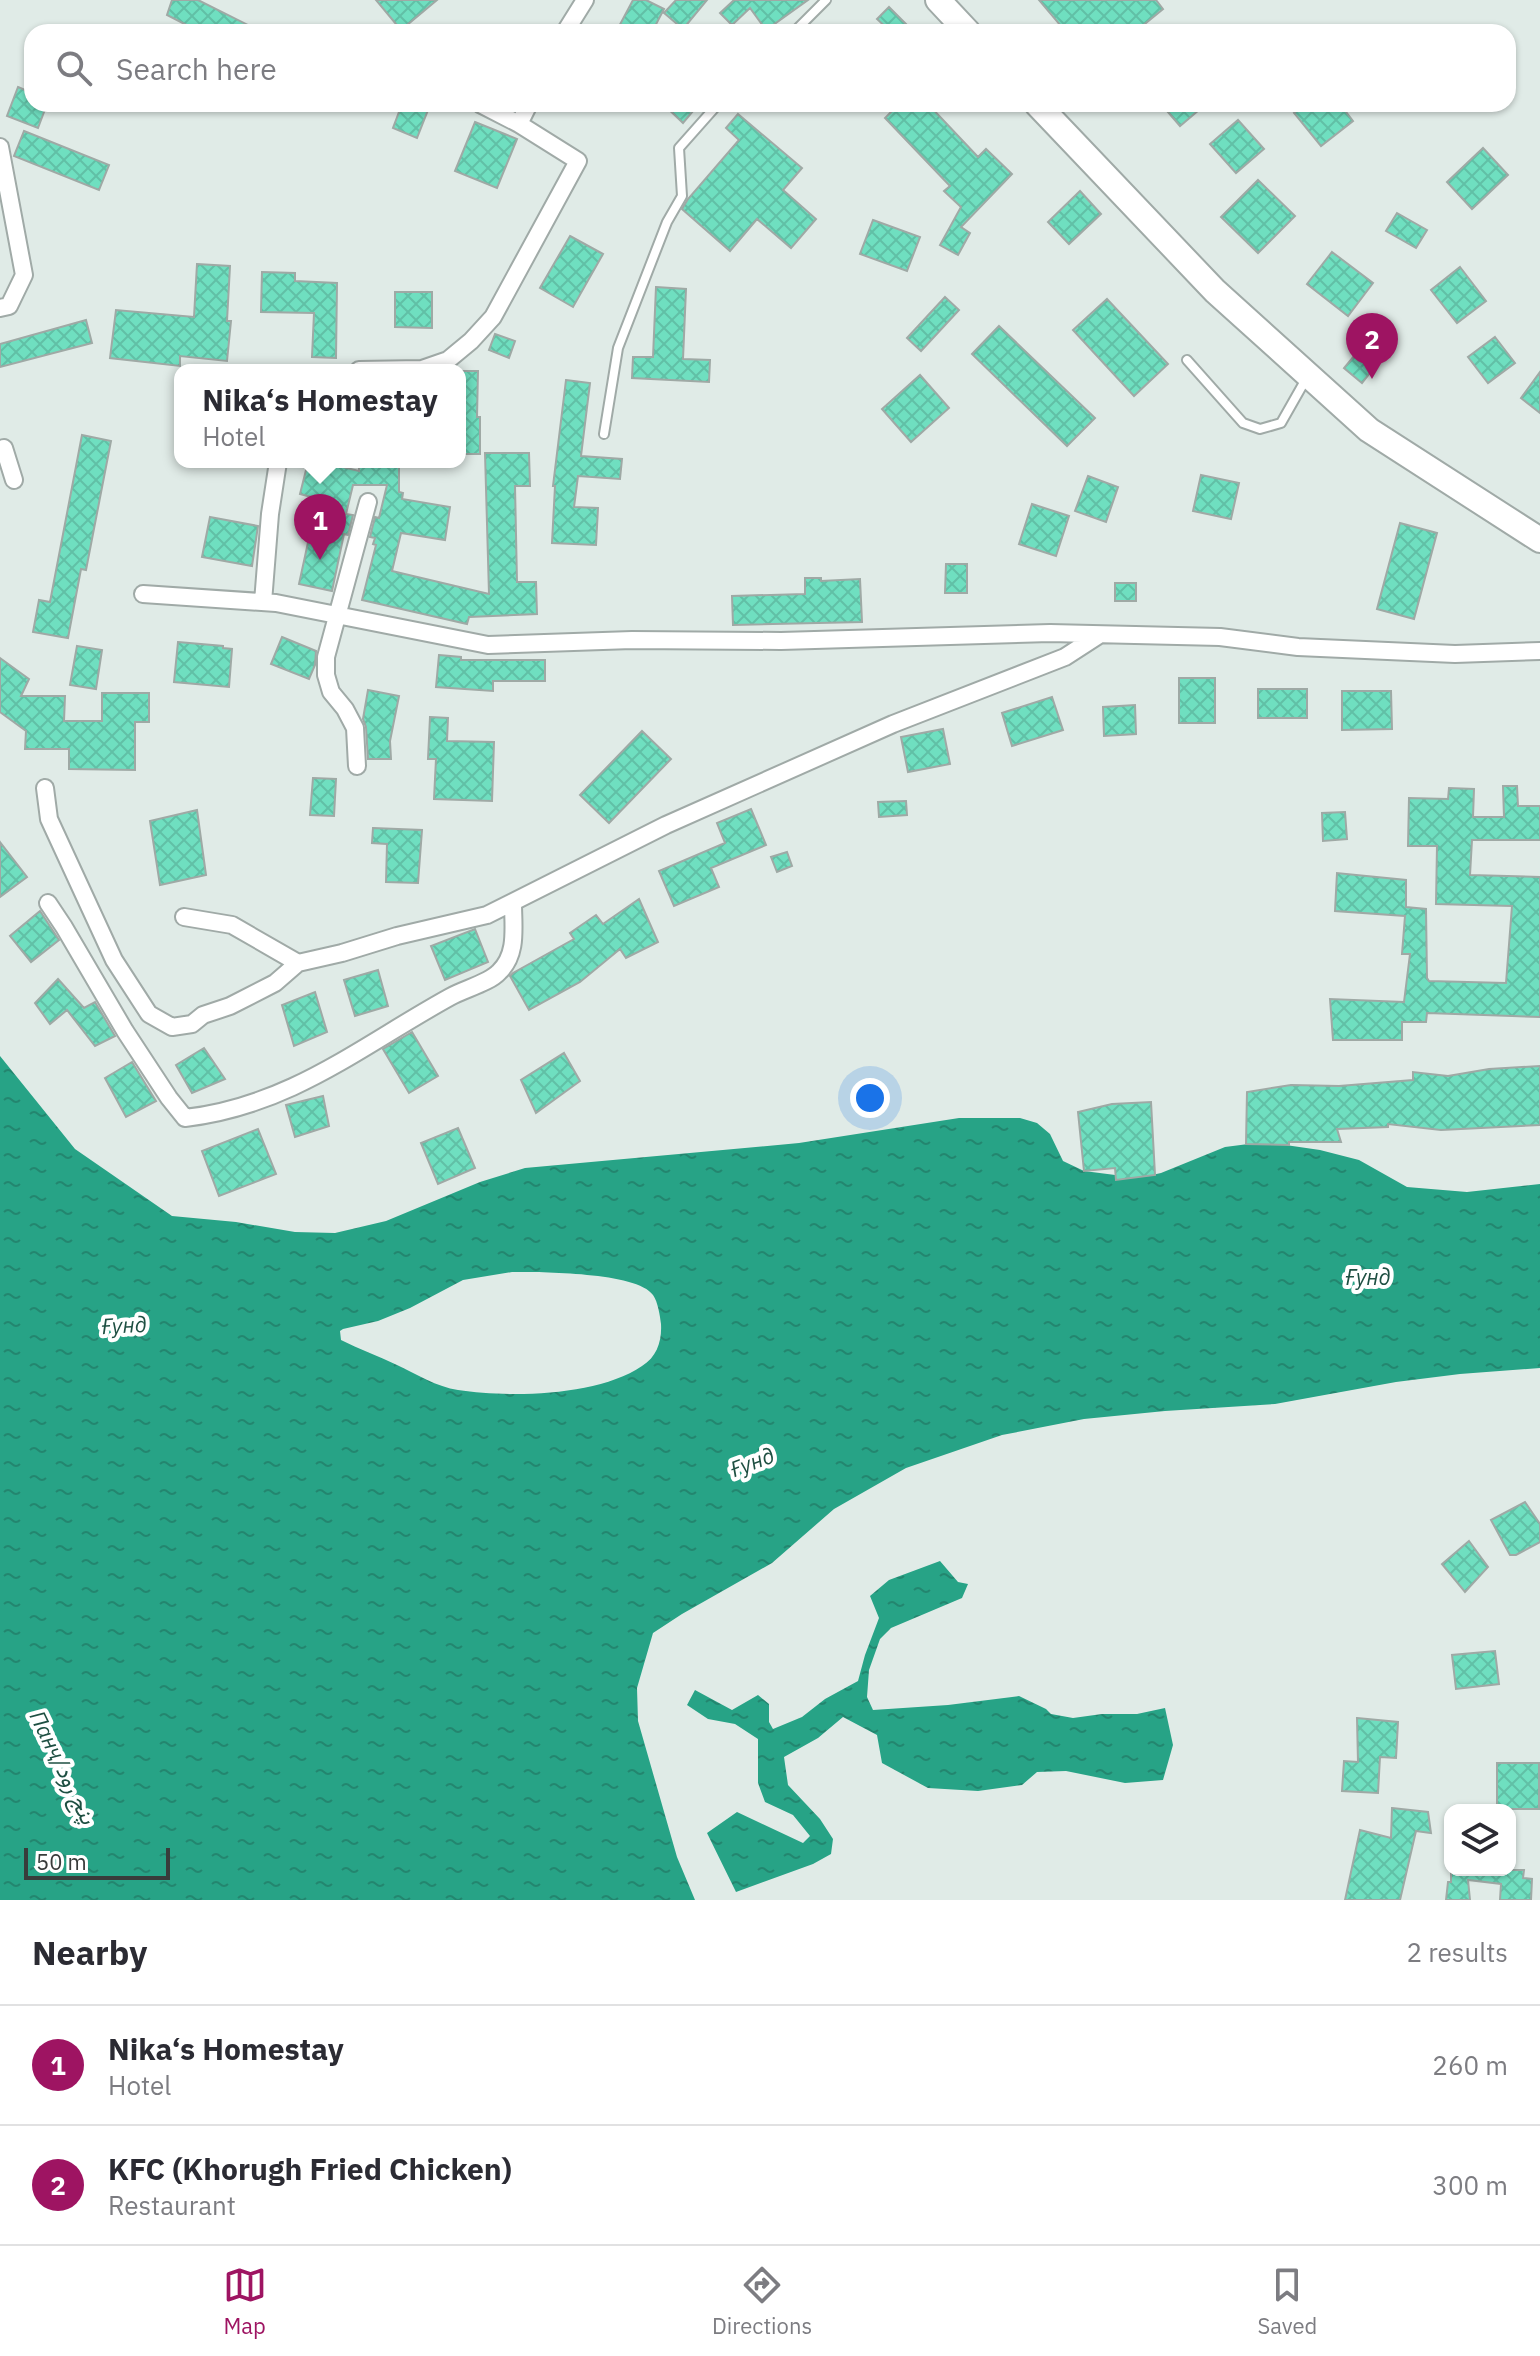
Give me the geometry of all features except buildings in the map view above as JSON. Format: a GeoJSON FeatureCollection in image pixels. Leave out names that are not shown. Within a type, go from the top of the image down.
{"type":"FeatureCollection","features":[{"type":"Feature","properties":{"kind":"main road"},"geometry":{"type":"LineString","coordinates":[[938,0],[960,24]]}},
{"type":"Feature","properties":{"kind":"main road"},"geometry":{"type":"LineString","coordinates":[[1045,112],[1215,291],[1369,430],[1540,540]]}},
{"type":"Feature","properties":{"kind":"street"},"geometry":{"type":"LineString","coordinates":[[570,24],[585,0]]}},
{"type":"Feature","properties":{"kind":"street"},"geometry":{"type":"LineString","coordinates":[[436,364],[448,360],[493,317],[578,161],[496,112]]}},
{"type":"Feature","properties":{"kind":"street"},"geometry":{"type":"LineString","coordinates":[[519,124],[525,112]]}},
{"type":"Feature","properties":{"kind":"street"},"geometry":{"type":"LineString","coordinates":[[0,147],[24,275],[9,306],[0,308]]}},
{"type":"Feature","properties":{"kind":"street"},"geometry":{"type":"LineString","coordinates":[[1,443],[14,480]]}},
{"type":"Feature","properties":{"kind":"street"},"geometry":{"type":"LineString","coordinates":[[263,602],[277,468]]}},
{"type":"Feature","properties":{"kind":"street"},"geometry":{"type":"LineString","coordinates":[[357,766],[355,728],[331,692],[326,675],[326,657],[368,502]]}},
{"type":"Feature","properties":{"kind":"street"},"geometry":{"type":"LineString","coordinates":[[143,594],[276,603],[488,645],[1050,633],[1220,637],[1298,647],[1428,653],[1540,651]]}},
{"type":"Feature","properties":{"kind":"street"},"geometry":{"type":"LineString","coordinates":[[45,788],[49,819],[114,960],[149,1014],[172,1027],[192,1024],[203,1015],[230,1006],[275,983],[298,963],[487,915],[666,825],[893,724],[1065,657],[1099,635]]}},
{"type":"Feature","properties":{"kind":"street"},"geometry":{"type":"LineString","coordinates":[[48,903],[125,1031],[185,1118],[209,1115],[288,1090],[345,1061],[453,995],[498,974],[513,953],[513,903]]}},
{"type":"Feature","properties":{"kind":"street"},"geometry":{"type":"LineString","coordinates":[[184,917],[232,925],[298,963]]}},
{"type":"Feature","properties":{"kind":"lane"},"geometry":{"type":"LineString","coordinates":[[802,24],[826,0]]}},
{"type":"Feature","properties":{"kind":"lane"},"geometry":{"type":"LineString","coordinates":[[604,434],[618,348],[667,222],[682,196],[679,148],[711,112]]}},
{"type":"Feature","properties":{"kind":"lane"},"geometry":{"type":"LineString","coordinates":[[1187,360],[1243,423],[1260,429],[1281,423],[1308,375]]}},
{"type":"Feature","properties":{"kind":"water"},"geometry":{"type":"Polygon","coordinates":[[[0,1056],[75,1149],[172,1216],[295,1232],[335,1233],[386,1221],[480,1182],[525,1168],[799,1143],[959,1118],[1020,1118],[1037,1123],[1050,1134],[1063,1161],[1084,1171],[1123,1176],[1143,1177],[1161,1173],[1225,1147],[1264,1142],[1320,1150],[1359,1160],[1407,1187],[1467,1192],[1540,1184],[1540,1368],[1396,1382],[1275,1404],[1084,1419],[1002,1435],[906,1468],[834,1509],[772,1563],[653,1633],[637,1688],[638,1721],[677,1857],[695,1900],[0,1900],[0,1056]],[[512,1272],[463,1280],[410,1308],[378,1321],[343,1329],[340,1331],[341,1340],[442,1386],[503,1394],[553,1392],[602,1384],[642,1366],[658,1348],[660,1317],[655,1298],[643,1287],[609,1278],[512,1272]]]}},
{"type":"Feature","properties":{"kind":"water"},"geometry":{"type":"Polygon","coordinates":[[[940,1561],[958,1582],[968,1584],[962,1598],[891,1628],[880,1639],[869,1670],[867,1697],[873,1710],[1019,1696],[1051,1714],[1073,1718],[1137,1714],[1165,1708],[1173,1745],[1163,1780],[1125,1783],[1066,1771],[1037,1772],[1022,1785],[978,1791],[928,1788],[882,1763],[877,1735],[843,1717],[818,1738],[784,1757],[788,1785],[820,1819],[833,1839],[831,1854],[813,1864],[736,1892],[707,1833],[737,1812],[803,1843],[810,1836],[793,1815],[765,1802],[758,1783],[758,1739],[735,1724],[708,1719],[687,1705],[695,1690],[732,1710],[758,1695],[769,1704],[769,1722],[773,1729],[802,1717],[825,1699],[858,1681],[879,1618],[870,1596],[889,1580],[940,1561]]]}},
{"type":"Feature","properties":{"kind":"place","name":"KFC (Khorugh Fried Chicken)"},"geometry":{"type":"Point","coordinates":[1372,379]}},
{"type":"Feature","properties":{"kind":"place","name":"Nika‘s Homestay"},"geometry":{"type":"Point","coordinates":[320,560]}},
{"type":"Feature","properties":{"kind":"water label","name":"Ғунд"},"geometry":{"type":"Point","coordinates":[1368,1277]}},
{"type":"Feature","properties":{"kind":"water label","name":"Ғунд"},"geometry":{"type":"Point","coordinates":[124,1325]}},
{"type":"Feature","properties":{"kind":"water label","name":"Ғунд"},"geometry":{"type":"Point","coordinates":[752,1462]}},
{"type":"Feature","properties":{"kind":"water label","name":"Панҷ/پنج رود"},"geometry":{"type":"Point","coordinates":[63,1767]}}]}
